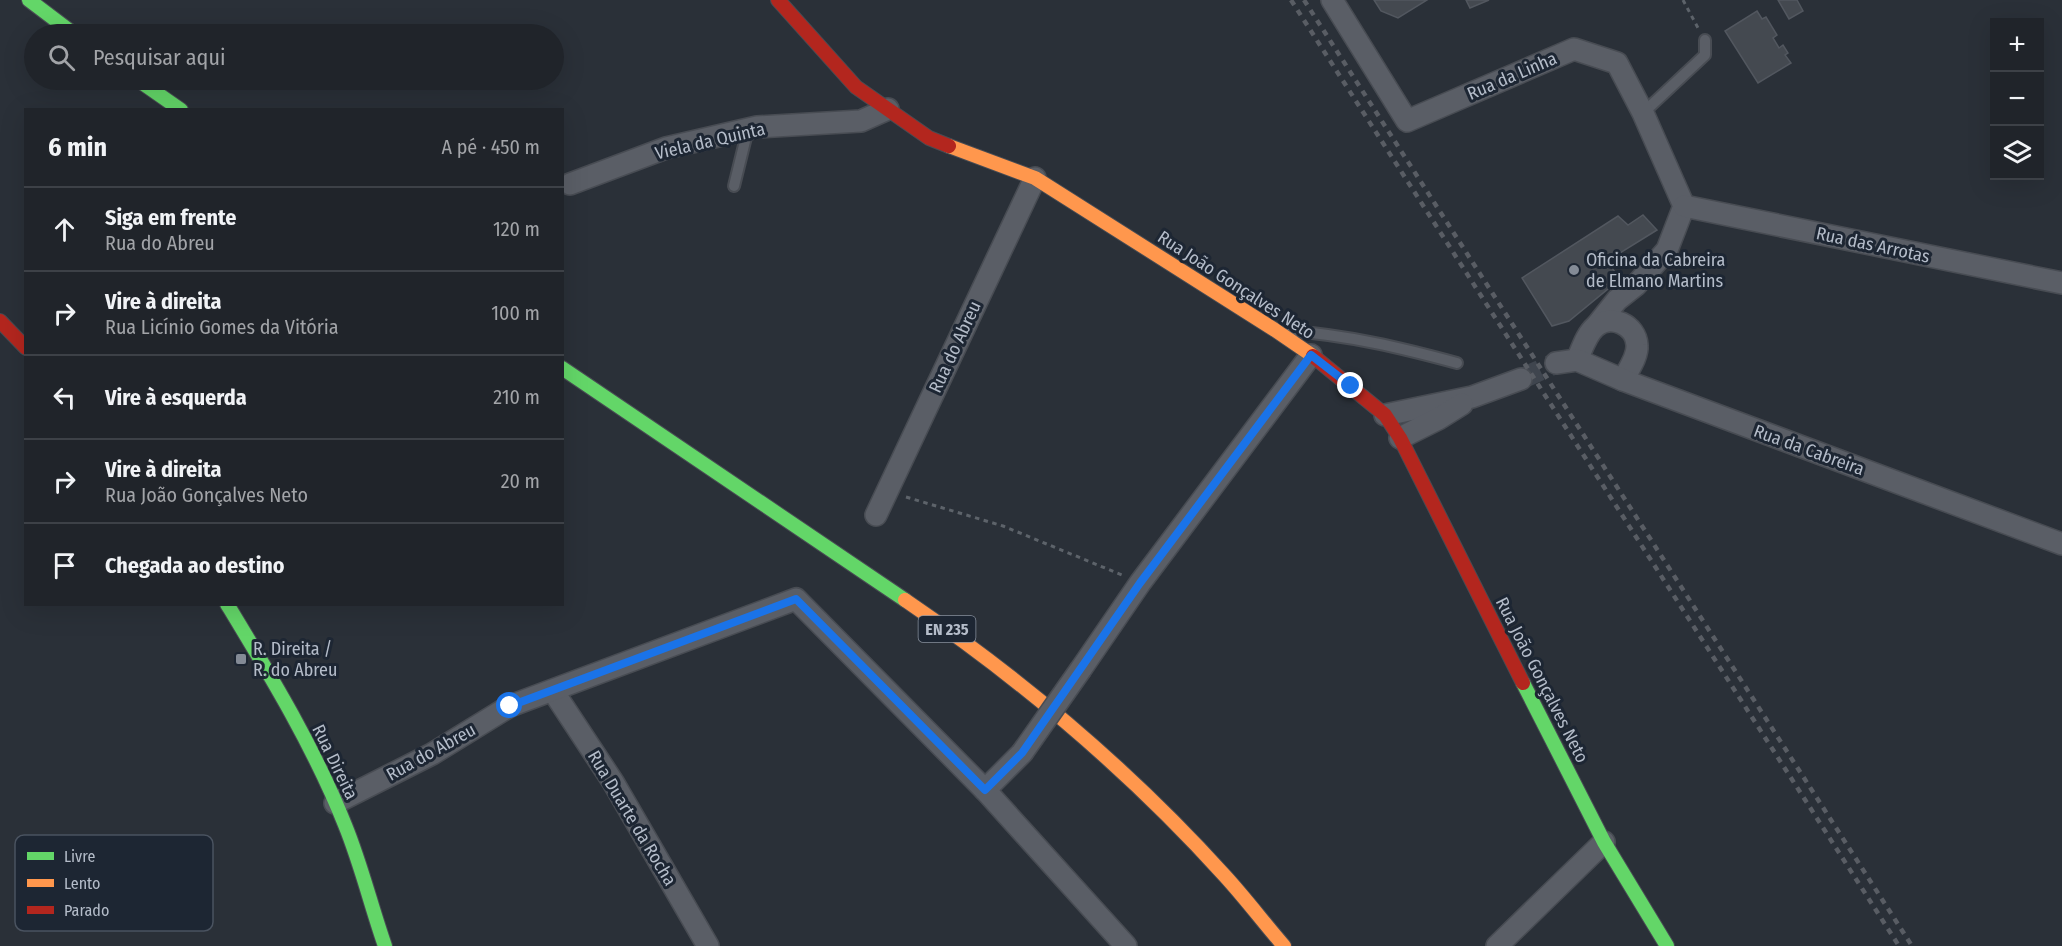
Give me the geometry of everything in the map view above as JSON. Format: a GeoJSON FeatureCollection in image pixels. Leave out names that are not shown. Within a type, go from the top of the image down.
{"type":"FeatureCollection","features":[{"type":"Feature","properties":{"kind":"main road"},"geometry":{"type":"LineString","coordinates":[[30,0],[61,24]]}},
{"type":"Feature","properties":{"kind":"main road","name":"Rua João Gonçalves Neto"},"geometry":{"type":"LineString","coordinates":[[778,0],[856,87],[929,138],[1035,178],[1275,330],[1311,355],[1384,415],[1400,438],[1604,842],[1667,946]]}},
{"type":"Feature","properties":{"kind":"main road"},"geometry":{"type":"LineString","coordinates":[[152,90],[178,108]]}},
{"type":"Feature","properties":{"kind":"main road"},"geometry":{"type":"LineString","coordinates":[[0,321],[24,346]]}},
{"type":"Feature","properties":{"kind":"main road","name":"EN 235"},"geometry":{"type":"LineString","coordinates":[[564,369],[944,627],[1063,719],[1126,776],[1225,876],[1284,946]]}},
{"type":"Feature","properties":{"kind":"main road","name":"Rua Direita"},"geometry":{"type":"LineString","coordinates":[[227,606],[312,750],[346,826],[372,912],[385,946]]}},
{"type":"Feature","properties":{"kind":"street","name":"Rua da Linha"},"geometry":{"type":"LineString","coordinates":[[1332,0],[1407,121],[1574,49],[1617,63],[1643,113],[1684,206]]}},
{"type":"Feature","properties":{"kind":"street","name":"Viela da Quinta"},"geometry":{"type":"LineString","coordinates":[[570,184],[666,148],[748,129],[861,121],[888,109]]}},
{"type":"Feature","properties":{"kind":"street","name":"Rua do Abreu"},"geometry":{"type":"LineString","coordinates":[[876,515],[1035,178]]}},
{"type":"Feature","properties":{"kind":"street","name":"Rua das Arrotas"},"geometry":{"type":"LineString","coordinates":[[1684,206],[2062,283]]}},
{"type":"Feature","properties":{"kind":"street"},"geometry":{"type":"LineString","coordinates":[[1597,325],[1617,300],[1636,285],[1667,250],[1684,206]]}},
{"type":"Feature","properties":{"kind":"street"},"geometry":{"type":"LineString","coordinates":[[1629,327],[1636,285]]}},
{"type":"Feature","properties":{"kind":"street"},"geometry":{"type":"LineString","coordinates":[[1597,325],[1608,321],[1619,321],[1629,327],[1636,336],[1638,348],[1623,380]]}},
{"type":"Feature","properties":{"kind":"street","name":"Rua da Cabreira"},"geometry":{"type":"LineString","coordinates":[[1597,325],[1566,361],[1623,380],[2062,544]]}},
{"type":"Feature","properties":{"kind":"street"},"geometry":{"type":"LineString","coordinates":[[1126,946],[985,790],[1022,753],[1140,583],[1311,355]]}},
{"type":"Feature","properties":{"kind":"street"},"geometry":{"type":"LineString","coordinates":[[1384,415],[1472,397],[1521,379]]}},
{"type":"Feature","properties":{"kind":"street"},"geometry":{"type":"LineString","coordinates":[[1400,438],[1438,419],[1472,397]]}},
{"type":"Feature","properties":{"kind":"street","name":"Rua do Abreu"},"geometry":{"type":"LineString","coordinates":[[335,803],[432,754],[510,706],[796,599],[985,790]]}},
{"type":"Feature","properties":{"kind":"street","name":"Rua Duarte da Rocha"},"geometry":{"type":"LineString","coordinates":[[553,691],[613,782],[708,946]]}},
{"type":"Feature","properties":{"kind":"street"},"geometry":{"type":"LineString","coordinates":[[1497,946],[1604,842]]}},
{"type":"Feature","properties":{"kind":"lane"},"geometry":{"type":"LineString","coordinates":[[1643,113],[1705,55],[1705,40]]}},
{"type":"Feature","properties":{"kind":"lane"},"geometry":{"type":"LineString","coordinates":[[734,186],[748,129]]}},
{"type":"Feature","properties":{"kind":"lane"},"geometry":{"type":"LineString","coordinates":[[1275,330],[1328,333],[1402,348],[1457,363]]}},
{"type":"Feature","properties":{"kind":"path"},"geometry":{"type":"LineString","coordinates":[[1683,0],[1705,40]]}},
{"type":"Feature","properties":{"kind":"path"},"geometry":{"type":"LineString","coordinates":[[887,491],[1003,526],[1140,583]]}},
{"type":"Feature","properties":{"kind":"building"},"geometry":{"type":"Polygon","coordinates":[[[1374,0],[1427,0],[1398,18],[1381,11],[1374,0]]]}},
{"type":"Feature","properties":{"kind":"building"},"geometry":{"type":"Polygon","coordinates":[[[1466,0],[1489,0],[1470,8],[1466,0]]]}},
{"type":"Feature","properties":{"kind":"building"},"geometry":{"type":"Polygon","coordinates":[[[1778,0],[1797,0],[1803,11],[1789,19],[1778,0]]]}},
{"type":"Feature","properties":{"kind":"building"},"geometry":{"type":"Polygon","coordinates":[[[1757,11],[1762,19],[1766,17],[1777,35],[1773,38],[1779,48],[1783,45],[1788,53],[1785,55],[1791,63],[1758,83],[1725,31],[1757,11]]]}},
{"type":"Feature","properties":{"kind":"building","name":"Oficina da Cabreira de Elmano Martins"},"geometry":{"type":"Polygon","coordinates":[[[1643,215],[1657,230],[1607,261],[1620,279],[1569,321],[1552,326],[1522,278],[1618,216],[1628,225],[1643,215]]]}},
{"type":"Feature","properties":{"kind":"tunnel"},"geometry":{"type":"LineString","coordinates":[[1521,379],[1556,363]]}},
{"type":"Feature","properties":{"kind":"railway"},"geometry":{"type":"LineString","coordinates":[[1291,0],[1899,946]]}},
{"type":"Feature","properties":{"kind":"railway"},"geometry":{"type":"LineString","coordinates":[[1304,0],[1912,946]]}},
{"type":"Feature","properties":{"kind":"traffic: fast"},"geometry":{"type":"LineString","coordinates":[[29,0],[61,24]]}},
{"type":"Feature","properties":{"kind":"traffic: fast"},"geometry":{"type":"LineString","coordinates":[[152,90],[178,108]]}},
{"type":"Feature","properties":{"kind":"traffic: fast"},"geometry":{"type":"LineString","coordinates":[[564,369],[905,600]]}},
{"type":"Feature","properties":{"kind":"traffic: fast"},"geometry":{"type":"LineString","coordinates":[[228,606],[290,712],[333,796],[356,855],[385,946]]}},
{"type":"Feature","properties":{"kind":"traffic: fast"},"geometry":{"type":"LineString","coordinates":[[1523,683],[1604,842],[1667,946]]}},
{"type":"Feature","properties":{"kind":"traffic: slow"},"geometry":{"type":"LineString","coordinates":[[949,146],[1035,178],[1313,356]]}},
{"type":"Feature","properties":{"kind":"traffic: slow"},"geometry":{"type":"LineString","coordinates":[[905,600],[991,662],[1113,764],[1189,838],[1233,885],[1284,946]]}},
{"type":"Feature","properties":{"kind":"traffic: jam"},"geometry":{"type":"LineString","coordinates":[[778,0],[856,87],[929,138],[949,146]]}},
{"type":"Feature","properties":{"kind":"traffic: jam"},"geometry":{"type":"LineString","coordinates":[[0,321],[24,346]]}},
{"type":"Feature","properties":{"kind":"traffic: jam"},"geometry":{"type":"LineString","coordinates":[[1313,356],[1385,415],[1400,438],[1523,683]]}},
{"type":"Feature","properties":{"kind":"place","name":"Oficina da Cabreira de Elmano Martins"},"geometry":{"type":"Point","coordinates":[1574,270]}},
{"type":"Feature","properties":{"kind":"place","name":"R. Direita / R. do Abreu"},"geometry":{"type":"Point","coordinates":[241,659]}},
{"type":"Feature","properties":{"kind":"route"},"geometry":{"type":"LineString","coordinates":[[510,706],[796,599],[985,790],[1022,753],[1140,583],[1311,355],[1351,386]]}}]}
